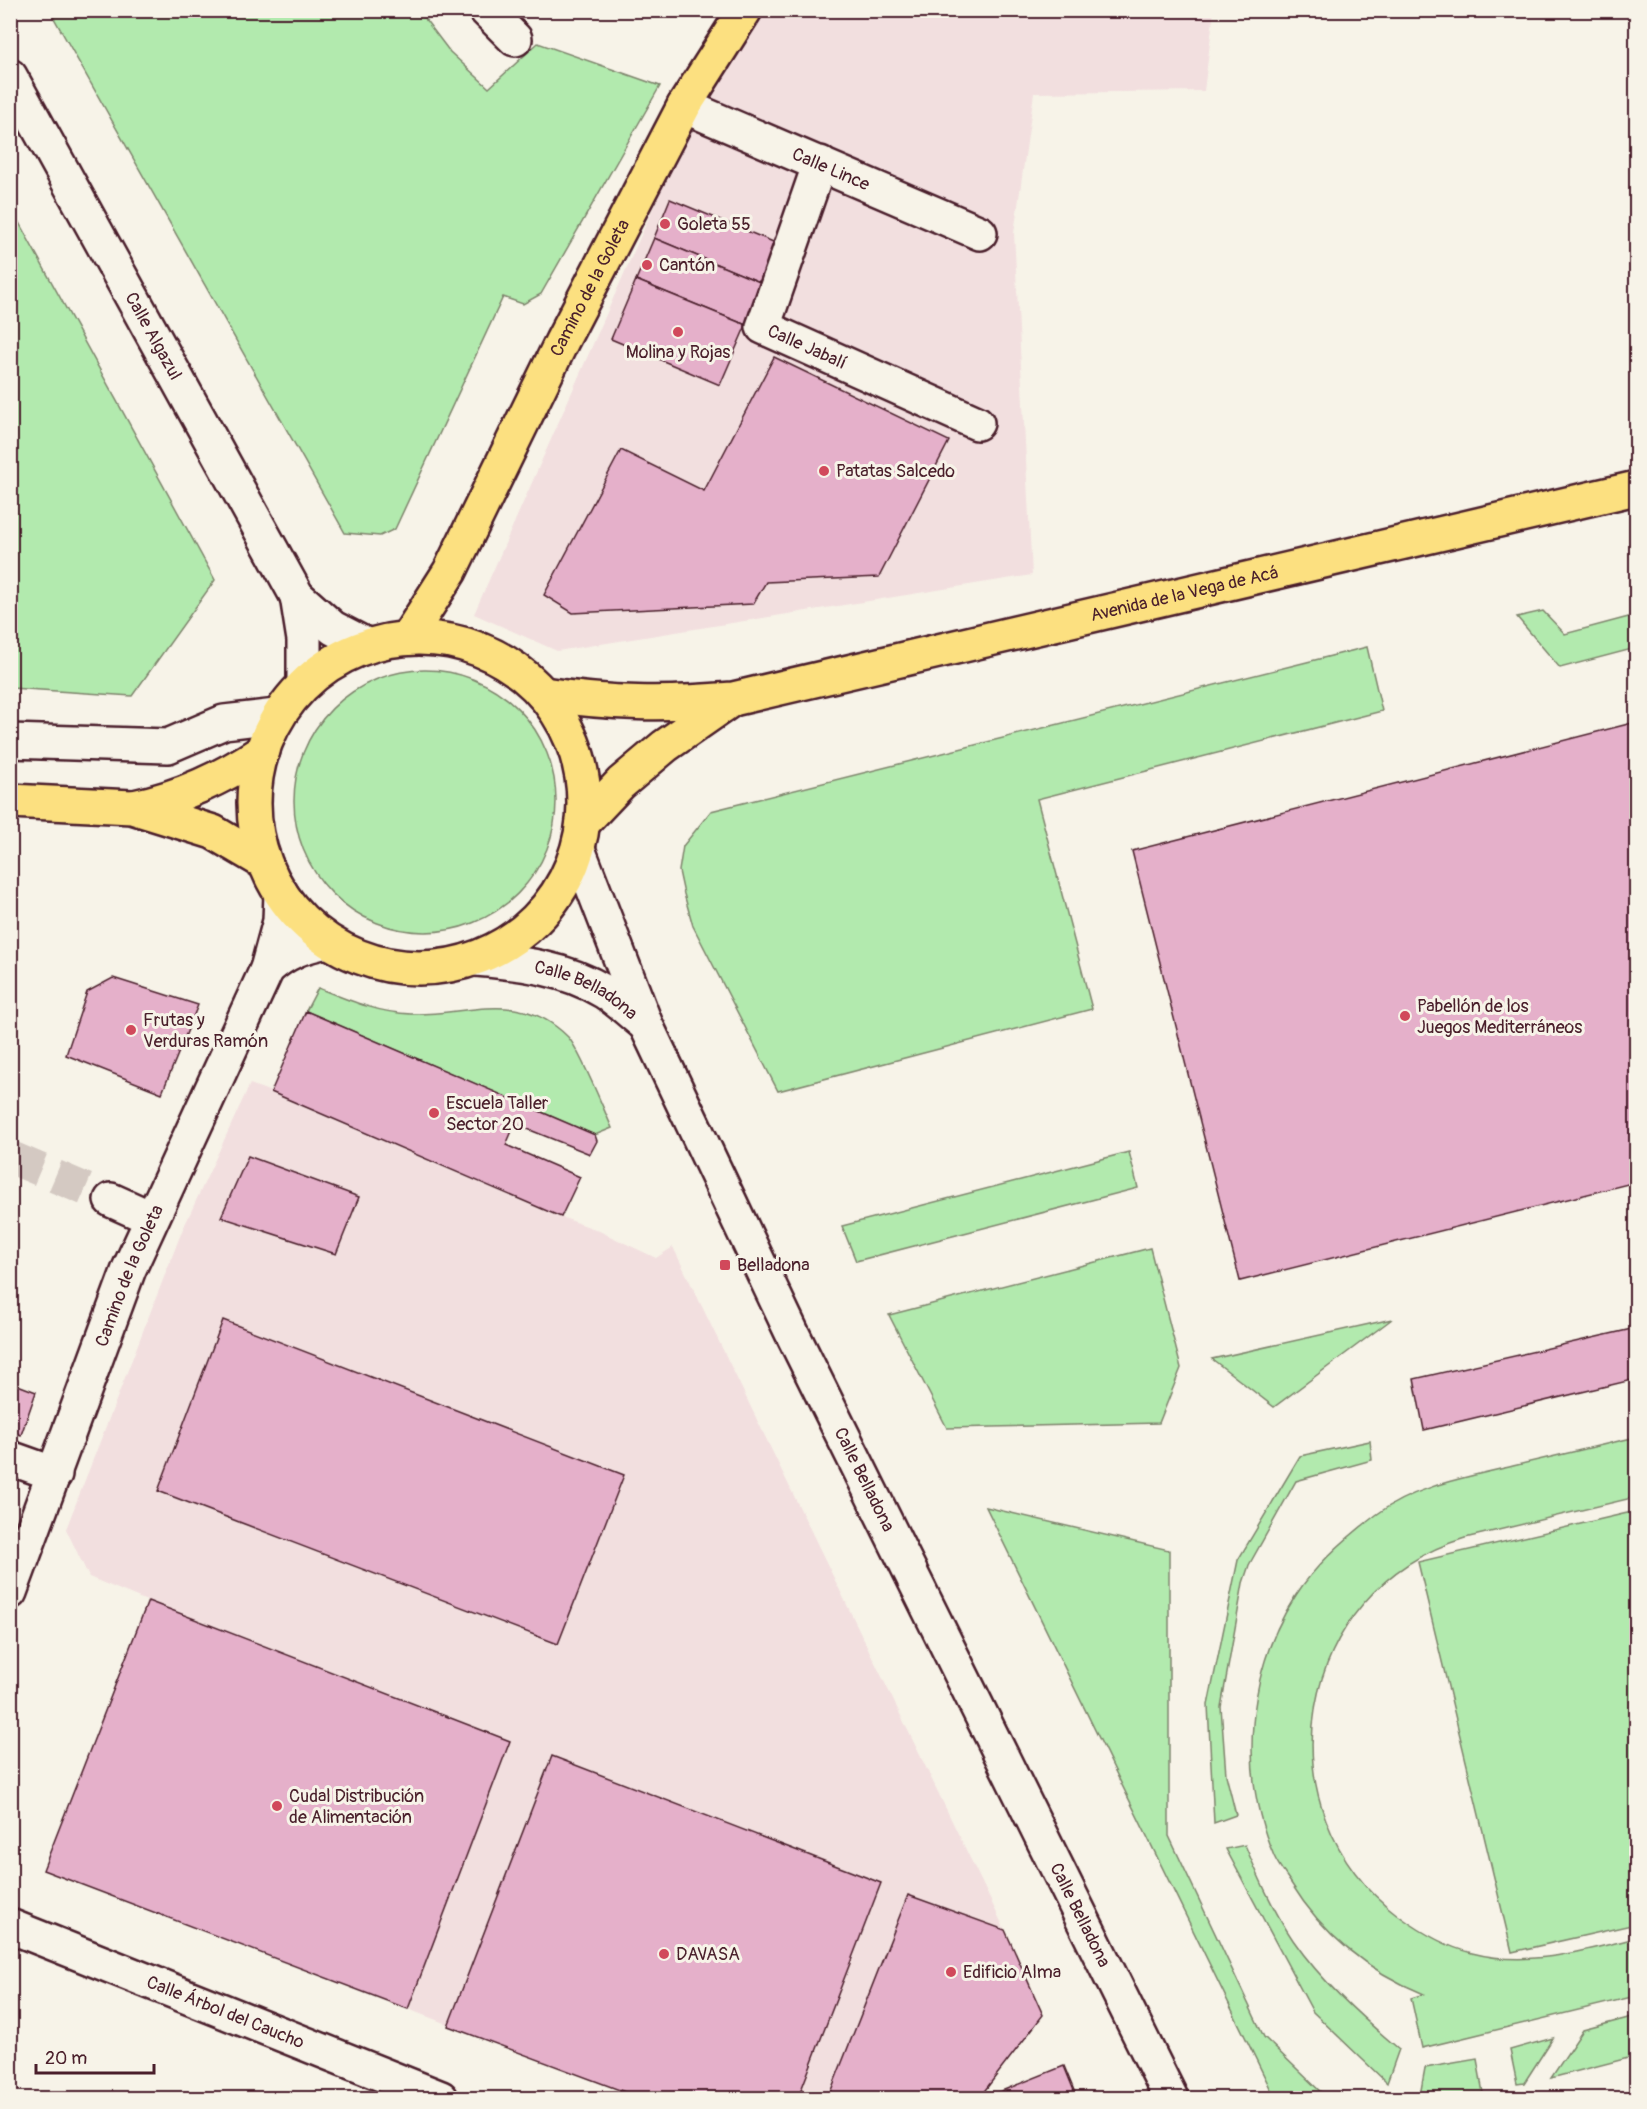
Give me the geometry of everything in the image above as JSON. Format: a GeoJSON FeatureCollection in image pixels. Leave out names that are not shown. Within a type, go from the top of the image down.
{"type":"FeatureCollection","features":[{"type":"Feature","properties":{"kind":"main road","name":"Camino de la Goleta"},"geometry":{"type":"LineString","coordinates":[[408,637],[450,572],[562,341],[684,106],[745,10]]}},
{"type":"Feature","properties":{"kind":"main road","name":"Avenida de la Vega de Acá"},"geometry":{"type":"LineString","coordinates":[[543,694],[602,703],[664,705],[732,699],[1636,488]]}},
{"type":"Feature","properties":{"kind":"main road","name":"Camino de la Goleta"},"geometry":{"type":"LineString","coordinates":[[445,640],[450,572]]}},
{"type":"Feature","properties":{"kind":"main road"},"geometry":{"type":"LineString","coordinates":[[408,637],[445,640],[463,644],[508,664],[543,694],[573,745],[582,768],[580,836],[555,897],[526,929],[500,948],[476,958],[433,968],[389,966],[340,949],[327,941],[298,916],[281,893],[264,862],[258,844],[255,802],[262,751],[276,716],[304,679],[331,662],[368,646],[408,637]]}},
{"type":"Feature","properties":{"kind":"main road","name":"Avenida de la Vega de Acá"},"geometry":{"type":"LineString","coordinates":[[580,836],[621,783],[665,746],[732,699]]}},
{"type":"Feature","properties":{"kind":"main road"},"geometry":{"type":"LineString","coordinates":[[132,807],[187,792],[238,767],[262,751]]}},
{"type":"Feature","properties":{"kind":"main road"},"geometry":{"type":"LineString","coordinates":[[10,801],[132,807],[213,832],[264,862]]}},
{"type":"Feature","properties":{"kind":"street"},"geometry":{"type":"LineString","coordinates":[[486,10],[515,39]]}},
{"type":"Feature","properties":{"kind":"street","name":"Calle Algazul"},"geometry":{"type":"LineString","coordinates":[[10,76],[297,596],[304,640],[304,679]]}},
{"type":"Feature","properties":{"kind":"street","name":"Calle Lince"},"geometry":{"type":"LineString","coordinates":[[684,106],[980,233]]}},
{"type":"Feature","properties":{"kind":"street","name":"Calle Jabalí"},"geometry":{"type":"LineString","coordinates":[[820,163],[763,327],[977,423]]}},
{"type":"Feature","properties":{"kind":"street","name":"Calle Algazul"},"geometry":{"type":"LineString","coordinates":[[297,596],[333,627],[368,646]]}},
{"type":"Feature","properties":{"kind":"street"},"geometry":{"type":"LineString","coordinates":[[10,741],[168,746],[224,722],[276,716]]}},
{"type":"Feature","properties":{"kind":"street"},"geometry":{"type":"LineString","coordinates":[[580,836],[646,1026]]}},
{"type":"Feature","properties":{"kind":"street","name":"Camino de la Goleta"},"geometry":{"type":"LineString","coordinates":[[10,1592],[150,1218],[267,969],[280,921],[281,893]]}},
{"type":"Feature","properties":{"kind":"street","name":"Camino de la Goleta"},"geometry":{"type":"LineString","coordinates":[[267,969],[281,956],[302,946],[327,941]]}},
{"type":"Feature","properties":{"kind":"street","name":"Calle Belladona"},"geometry":{"type":"LineString","coordinates":[[476,958],[552,968],[580,979],[607,993],[646,1026],[918,1590],[1171,2098]]}},
{"type":"Feature","properties":{"kind":"street"},"geometry":{"type":"LineString","coordinates":[[111,1200],[150,1218]]}},
{"type":"Feature","properties":{"kind":"street"},"geometry":{"type":"LineString","coordinates":[[10,1458],[54,1474]]}},
{"type":"Feature","properties":{"kind":"street","name":"Calle Árbol del Caucho"},"geometry":{"type":"LineString","coordinates":[[10,1926],[441,2098]]}},
{"type":"Feature","properties":{"kind":"shaded area"},"geometry":{"type":"Polygon","coordinates":[[[755,11],[1214,11],[1204,91],[1034,93],[1014,233],[1032,575],[557,651],[474,614],[702,97],[755,11]]]}},
{"type":"Feature","properties":{"kind":"shaded area"},"geometry":{"type":"Polygon","coordinates":[[[250,1084],[298,1102],[561,1217],[595,1229],[656,1258],[673,1247],[1005,1930],[908,1895],[828,2098],[641,2098],[43,1870],[147,1601],[89,1577],[66,1529],[182,1231],[250,1084]]]}},
{"type":"Feature","properties":{"kind":"green space"},"geometry":{"type":"Polygon","coordinates":[[[50,11],[419,11],[450,52],[489,88],[538,43],[660,86],[541,294],[523,304],[503,297],[395,529],[380,536],[345,533],[50,11]]]}},
{"type":"Feature","properties":{"kind":"green space"},"geometry":{"type":"Polygon","coordinates":[[[11,208],[215,580],[132,696],[11,688],[11,208]]]}},
{"type":"Feature","properties":{"kind":"green space"},"geometry":{"type":"Polygon","coordinates":[[[1543,611],[1565,634],[1636,615],[1636,648],[1560,668],[1517,617],[1543,611]]]}},
{"type":"Feature","properties":{"kind":"green space"},"geometry":{"type":"Polygon","coordinates":[[[1367,647],[1382,711],[1037,799],[1092,1009],[778,1091],[693,926],[684,894],[679,871],[683,846],[711,811],[1367,647]]]}},
{"type":"Feature","properties":{"kind":"green space"},"geometry":{"type":"Polygon","coordinates":[[[425,670],[451,673],[475,680],[498,692],[526,718],[546,751],[553,775],[556,801],[553,827],[546,851],[534,874],[508,902],[475,922],[451,929],[425,932],[399,929],[375,922],[352,910],[324,884],[304,851],[297,827],[294,801],[297,775],[304,751],[316,728],[342,700],[375,680],[399,673],[425,670]]]}},
{"type":"Feature","properties":{"kind":"green space"},"geometry":{"type":"Polygon","coordinates":[[[318,988],[363,1005],[399,1013],[432,1014],[473,1009],[512,1009],[531,1013],[550,1022],[573,1044],[612,1128],[595,1135],[306,1011],[318,988]]]}},
{"type":"Feature","properties":{"kind":"green space"},"geometry":{"type":"Polygon","coordinates":[[[1129,1152],[1138,1188],[856,1261],[842,1226],[1129,1152]]]}},
{"type":"Feature","properties":{"kind":"green space"},"geometry":{"type":"Polygon","coordinates":[[[1150,1248],[1181,1368],[1159,1423],[947,1428],[889,1315],[1150,1248]]]}},
{"type":"Feature","properties":{"kind":"green space"},"geometry":{"type":"Polygon","coordinates":[[[1392,1319],[1274,1407],[1212,1359],[1392,1319]]]}},
{"type":"Feature","properties":{"kind":"green space"},"geometry":{"type":"Polygon","coordinates":[[[1636,1437],[1636,1497],[1465,1538],[1408,1565],[1363,1604],[1332,1652],[1315,1707],[1313,1764],[1326,1820],[1354,1872],[1399,1916],[1443,1943],[1472,1953],[1514,1959],[1555,1956],[1636,1938],[1636,1996],[1422,2048],[1411,1998],[1424,1994],[1403,1985],[1365,1962],[1332,1935],[1304,1902],[1274,1856],[1255,1791],[1252,1757],[1253,1722],[1258,1689],[1267,1656],[1280,1624],[1296,1595],[1322,1562],[1343,1542],[1391,1505],[1424,1490],[1460,1479],[1636,1437]]]}},
{"type":"Feature","properties":{"kind":"green space"},"geometry":{"type":"Polygon","coordinates":[[[1370,1441],[1372,1460],[1296,1481],[1249,1565],[1243,1583],[1221,1707],[1226,1775],[1236,1815],[1214,1823],[1208,1705],[1238,1560],[1300,1456],[1370,1441]]]}},
{"type":"Feature","properties":{"kind":"green space"},"geometry":{"type":"Polygon","coordinates":[[[986,1507],[1169,1550],[1169,1836],[1264,2037],[1327,2098],[1275,2098],[986,1507]]]}},
{"type":"Feature","properties":{"kind":"green space"},"geometry":{"type":"Polygon","coordinates":[[[1636,1511],[1636,1924],[1512,1952],[1418,1562],[1636,1511]]]}},
{"type":"Feature","properties":{"kind":"green space"},"geometry":{"type":"Polygon","coordinates":[[[1245,1845],[1273,1905],[1304,1955],[1342,1998],[1399,2049],[1387,2083],[1313,2012],[1226,1849],[1245,1845]]]}},
{"type":"Feature","properties":{"kind":"green space"},"geometry":{"type":"Polygon","coordinates":[[[1632,2017],[1636,2038],[1636,2056],[1551,2078],[1583,2030],[1632,2017]]]}},
{"type":"Feature","properties":{"kind":"green space"},"geometry":{"type":"Polygon","coordinates":[[[1553,2038],[1524,2083],[1517,2084],[1510,2050],[1553,2038]]]}},
{"type":"Feature","properties":{"kind":"green space"},"geometry":{"type":"Polygon","coordinates":[[[1477,2059],[1483,2093],[1462,2098],[1422,2098],[1425,2068],[1477,2059]]]}},
{"type":"Feature","properties":{"kind":"building"},"geometry":{"type":"Polygon","coordinates":[[[670,199],[778,244],[762,283],[654,238],[670,199]]]}},
{"type":"Feature","properties":{"kind":"building"},"geometry":{"type":"Polygon","coordinates":[[[654,238],[762,283],[746,325],[636,280],[654,238]]]}},
{"type":"Feature","properties":{"kind":"building","name":"Molina y Rojas"},"geometry":{"type":"Polygon","coordinates":[[[636,280],[746,325],[720,385],[611,339],[636,280]]]}},
{"type":"Feature","properties":{"kind":"building","name":"Patatas Salcedo"},"geometry":{"type":"Polygon","coordinates":[[[774,357],[949,441],[879,577],[766,582],[753,604],[573,613],[544,595],[621,450],[704,491],[774,357]]]}},
{"type":"Feature","properties":{"kind":"building","name":"Pabellón de los Juegos Mediterráneos"},"geometry":{"type":"Polygon","coordinates":[[[1636,722],[1636,1182],[1240,1281],[1132,851],[1636,722]]]}},
{"type":"Feature","properties":{"kind":"building","name":"Frutas y Verduras Ramón"},"geometry":{"type":"Polygon","coordinates":[[[113,978],[198,1005],[162,1093],[66,1055],[87,992],[113,978]]]}},
{"type":"Feature","properties":{"kind":"building","name":"Escuela Taller Sector 20"},"geometry":{"type":"Polygon","coordinates":[[[306,1011],[595,1135],[597,1141],[590,1154],[515,1124],[506,1145],[580,1177],[561,1217],[271,1092],[306,1011]]]}},
{"type":"Feature","properties":{"kind":"building"},"geometry":{"type":"Polygon","coordinates":[[[248,1156],[359,1197],[336,1254],[221,1217],[248,1156]]]}},
{"type":"Feature","properties":{"kind":"building"},"geometry":{"type":"Polygon","coordinates":[[[223,1320],[624,1475],[558,1644],[158,1491],[223,1320]]]}},
{"type":"Feature","properties":{"kind":"building"},"geometry":{"type":"Polygon","coordinates":[[[1636,1328],[1636,1379],[1424,1430],[1414,1379],[1636,1328]]]}},
{"type":"Feature","properties":{"kind":"building"},"geometry":{"type":"Polygon","coordinates":[[[10,1382],[36,1392],[21,1435],[10,1431],[10,1382]]]}},
{"type":"Feature","properties":{"kind":"building","name":"Cudal Distribución de Alimentación"},"geometry":{"type":"Polygon","coordinates":[[[148,1601],[510,1741],[408,2009],[43,1870],[148,1601]]]}},
{"type":"Feature","properties":{"kind":"building","name":"DAVASA"},"geometry":{"type":"Polygon","coordinates":[[[552,1756],[881,1883],[798,2098],[641,2098],[448,2026],[552,1756]]]}},
{"type":"Feature","properties":{"kind":"building","name":"Edificio Alma"},"geometry":{"type":"Polygon","coordinates":[[[908,1895],[1005,1930],[1043,2015],[979,2098],[828,2098],[908,1895]]]}},
{"type":"Feature","properties":{"kind":"building"},"geometry":{"type":"Polygon","coordinates":[[[1064,2066],[1077,2098],[984,2098],[1064,2066]]]}},
{"type":"Feature","properties":{"kind":"tunnel"},"geometry":{"type":"LineString","coordinates":[[10,1157],[111,1200]]}},
{"type":"Feature","properties":{"kind":"place","name":"Goleta 55"},"geometry":{"type":"Point","coordinates":[665,224]}},
{"type":"Feature","properties":{"kind":"place","name":"Cantón"},"geometry":{"type":"Point","coordinates":[647,265]}},
{"type":"Feature","properties":{"kind":"place","name":"Molina y Rojas"},"geometry":{"type":"Point","coordinates":[678,332]}},
{"type":"Feature","properties":{"kind":"place","name":"Patatas Salcedo"},"geometry":{"type":"Point","coordinates":[824,471]}},
{"type":"Feature","properties":{"kind":"place","name":"Pabellón de los Juegos Mediterráneos"},"geometry":{"type":"Point","coordinates":[1405,1016]}},
{"type":"Feature","properties":{"kind":"place","name":"Frutas y Verduras Ramón"},"geometry":{"type":"Point","coordinates":[131,1030]}},
{"type":"Feature","properties":{"kind":"place","name":"Escuela Taller Sector 20"},"geometry":{"type":"Point","coordinates":[434,1113]}},
{"type":"Feature","properties":{"kind":"place","name":"Belladona"},"geometry":{"type":"Point","coordinates":[725,1265]}},
{"type":"Feature","properties":{"kind":"place","name":"Cudal Distribución de Alimentación"},"geometry":{"type":"Point","coordinates":[277,1806]}},
{"type":"Feature","properties":{"kind":"place","name":"DAVASA"},"geometry":{"type":"Point","coordinates":[664,1954]}},
{"type":"Feature","properties":{"kind":"place","name":"Edificio Alma"},"geometry":{"type":"Point","coordinates":[951,1972]}}]}
